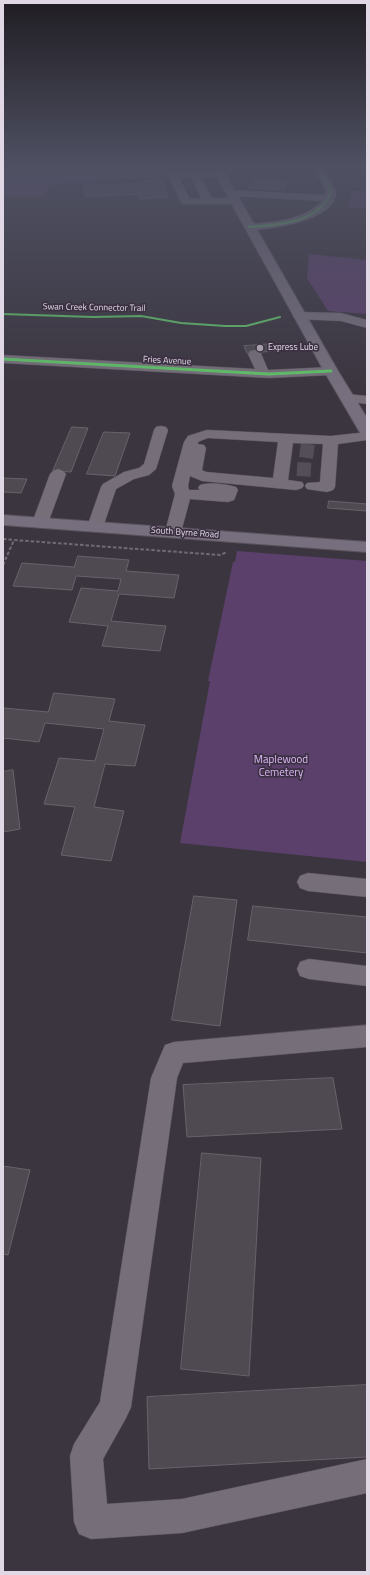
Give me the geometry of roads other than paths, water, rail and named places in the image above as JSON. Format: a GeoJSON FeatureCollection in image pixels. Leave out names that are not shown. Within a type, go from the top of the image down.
{"type":"FeatureCollection","features":[{"type":"Feature","properties":{"kind":"main road"},"geometry":{"type":"LineString","coordinates":[[258,244],[347,398],[363,416],[367,431]]}},
{"type":"Feature","properties":{"kind":"main road","name":"South Byrne Road"},"geometry":{"type":"LineString","coordinates":[[3,520],[367,547]]}},
{"type":"Feature","properties":{"kind":"main road"},"geometry":{"type":"LineString","coordinates":[[338,544],[367,532]]}},
{"type":"Feature","properties":{"kind":"street"},"geometry":{"type":"LineString","coordinates":[[299,316],[342,317],[367,324]]}},
{"type":"Feature","properties":{"kind":"street"},"geometry":{"type":"LineString","coordinates":[[255,354],[263,374]]}},
{"type":"Feature","properties":{"kind":"street","name":"Fries Avenue"},"geometry":{"type":"LineString","coordinates":[[3,359],[263,374],[331,371]]}},
{"type":"Feature","properties":{"kind":"street"},"geometry":{"type":"LineString","coordinates":[[347,398],[367,400]]}},
{"type":"Feature","properties":{"kind":"street"},"geometry":{"type":"LineString","coordinates":[[95,527],[109,487],[129,475],[144,472],[151,466],[161,430]]}},
{"type":"Feature","properties":{"kind":"street"},"geometry":{"type":"LineString","coordinates":[[173,532],[191,442],[194,439],[214,433],[262,436],[283,462],[298,468],[283,462]]}},
{"type":"Feature","properties":{"kind":"street"},"geometry":{"type":"LineString","coordinates":[[231,484],[208,478],[194,472],[200,444],[208,439],[250,441],[262,436]]}},
{"type":"Feature","properties":{"kind":"street"},"geometry":{"type":"LineString","coordinates":[[181,490],[231,484],[283,462],[321,465],[367,436]]}},
{"type":"Feature","properties":{"kind":"street"},"geometry":{"type":"LineString","coordinates":[[40,523],[58,474]]}},
{"type":"Feature","properties":{"kind":"street"},"geometry":{"type":"LineString","coordinates":[[308,882],[367,888]]}},
{"type":"Feature","properties":{"kind":"street"},"geometry":{"type":"LineString","coordinates":[[309,969],[367,976]]}},
{"type":"Feature","properties":{"kind":"street"},"geometry":{"type":"LineString","coordinates":[[367,1036],[174,1053],[164,1078],[115,1407],[86,1456],[91,1522],[182,1516],[367,1476]]}},
{"type":"Feature","properties":{"kind":"tunnel"},"geometry":{"type":"LineString","coordinates":[[300,450],[315,452]]}},
{"type":"Feature","properties":{"kind":"tunnel"},"geometry":{"type":"LineString","coordinates":[[297,469],[314,470]]}},
{"type":"Feature","properties":{"kind":"place","name":"Express Lube"},"geometry":{"type":"Point","coordinates":[260,348]}},
{"type":"Feature","properties":{"kind":"park label","name":"Maplewood Cemetery"},"geometry":{"type":"Point","coordinates":[281,766]}}]}
